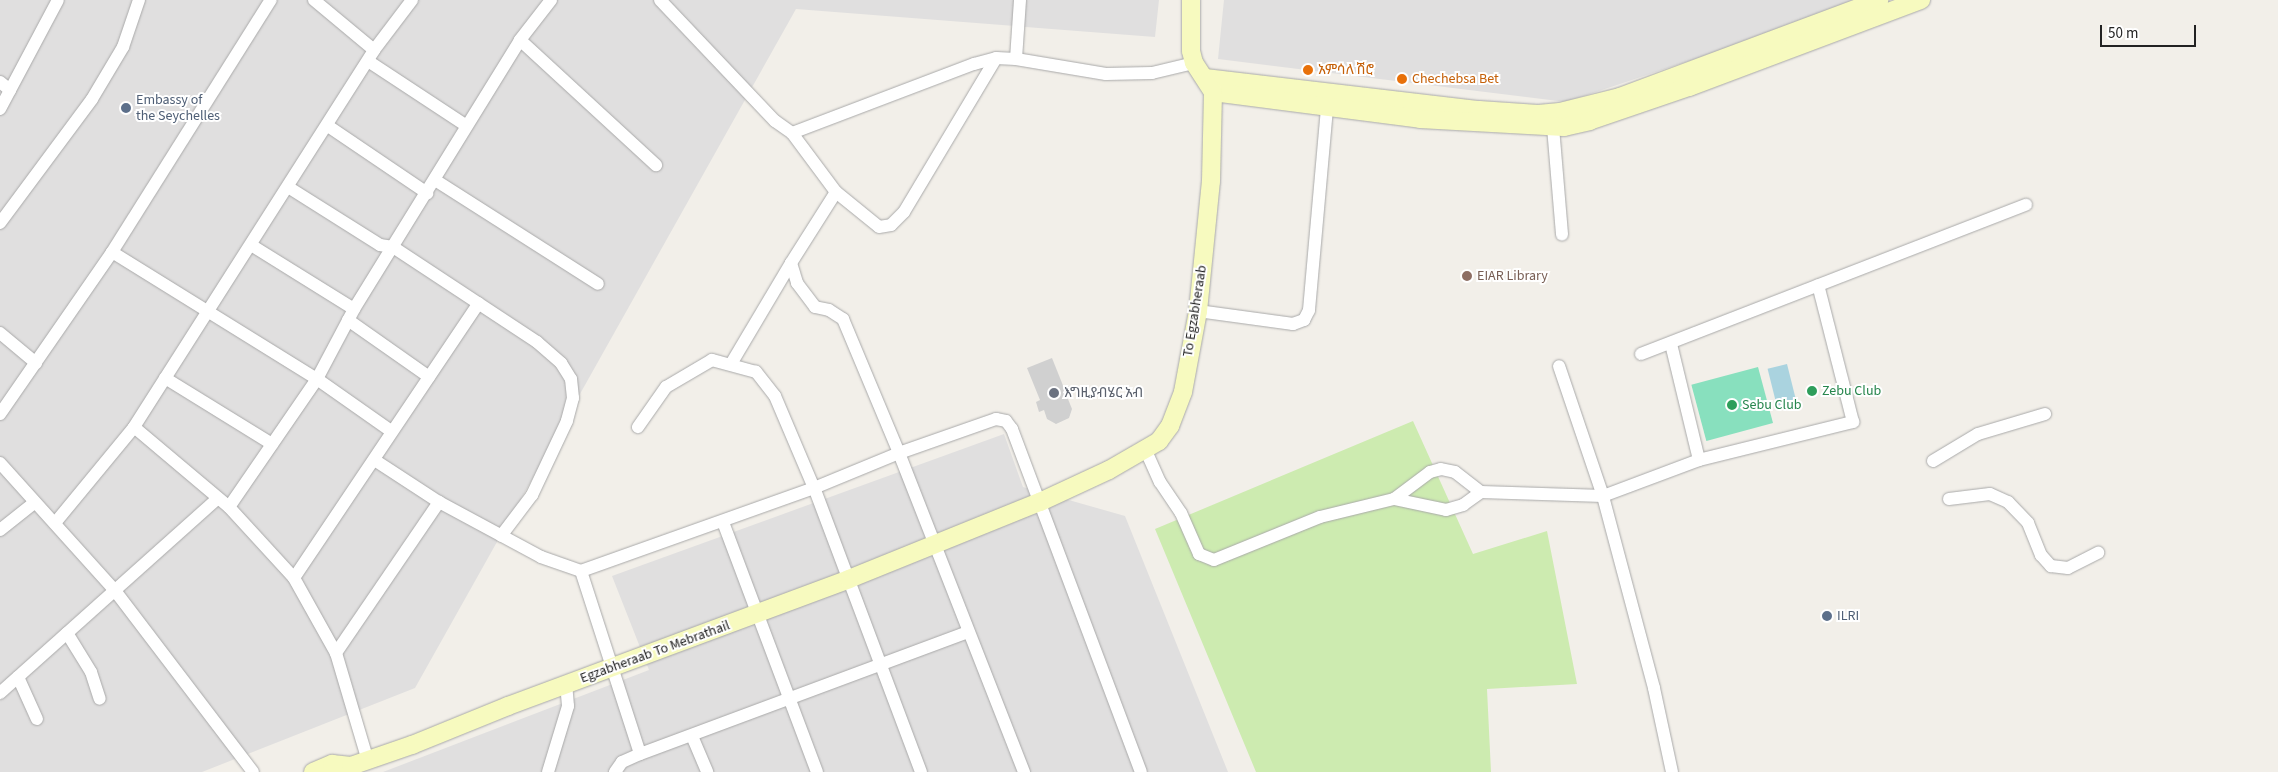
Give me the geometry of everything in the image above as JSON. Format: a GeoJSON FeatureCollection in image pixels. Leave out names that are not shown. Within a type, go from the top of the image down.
{"type":"FeatureCollection","features":[{"type":"Feature","properties":{"kind":"main road"},"geometry":{"type":"LineString","coordinates":[[1191,0],[1190,38],[1194,63],[1209,85],[1328,100],[1538,114],[1560,112],[1620,97],[1921,0]]}},
{"type":"Feature","properties":{"kind":"main road"},"geometry":{"type":"LineString","coordinates":[[1328,100],[1420,119],[1553,127],[1589,121],[1759,52],[1879,0]]}},
{"type":"Feature","properties":{"kind":"main road","name":"To Egzabheraab"},"geometry":{"type":"LineString","coordinates":[[995,519],[1040,502],[1146,451],[1159,441],[1176,412],[1198,311],[1211,181],[1209,85]]}},
{"type":"Feature","properties":{"kind":"main road","name":"Egzabheraab To Mebrathail"},"geometry":{"type":"LineString","coordinates":[[313,772],[332,764],[354,766],[849,579],[995,519]]}},
{"type":"Feature","properties":{"kind":"street"},"geometry":{"type":"LineString","coordinates":[[0,109],[58,0]]}},
{"type":"Feature","properties":{"kind":"street"},"geometry":{"type":"LineString","coordinates":[[0,223],[92,99],[123,46],[139,0]]}},
{"type":"Feature","properties":{"kind":"street"},"geometry":{"type":"LineString","coordinates":[[0,414],[112,252],[271,0]]}},
{"type":"Feature","properties":{"kind":"street"},"geometry":{"type":"LineString","coordinates":[[314,0],[374,50]]}},
{"type":"Feature","properties":{"kind":"street"},"geometry":{"type":"LineString","coordinates":[[55,523],[134,427],[328,126],[374,50],[412,0]]}},
{"type":"Feature","properties":{"kind":"street"},"geometry":{"type":"LineString","coordinates":[[229,507],[317,379],[351,315],[435,180],[465,125],[520,40],[551,0]]}},
{"type":"Feature","properties":{"kind":"street"},"geometry":{"type":"LineString","coordinates":[[660,0],[775,121],[792,133],[836,192],[879,227],[891,225],[904,212],[996,58]]}},
{"type":"Feature","properties":{"kind":"street"},"geometry":{"type":"LineString","coordinates":[[1016,59],[1020,0]]}},
{"type":"Feature","properties":{"kind":"street"},"geometry":{"type":"LineString","coordinates":[[520,40],[656,165]]}},
{"type":"Feature","properties":{"kind":"street"},"geometry":{"type":"LineString","coordinates":[[792,133],[996,58],[1016,59],[1106,74],[1152,73],[1194,63]]}},
{"type":"Feature","properties":{"kind":"street"},"geometry":{"type":"LineString","coordinates":[[368,61],[465,125]]}},
{"type":"Feature","properties":{"kind":"street"},"geometry":{"type":"LineString","coordinates":[[0,82],[10,90]]}},
{"type":"Feature","properties":{"kind":"street"},"geometry":{"type":"LineString","coordinates":[[1198,311],[1293,324],[1304,320],[1309,310],[1328,100]]}},
{"type":"Feature","properties":{"kind":"street"},"geometry":{"type":"LineString","coordinates":[[328,126],[427,193]]}},
{"type":"Feature","properties":{"kind":"street"},"geometry":{"type":"LineString","coordinates":[[1553,127],[1562,235]]}},
{"type":"Feature","properties":{"kind":"street"},"geometry":{"type":"LineString","coordinates":[[435,180],[598,284]]}},
{"type":"Feature","properties":{"kind":"street"},"geometry":{"type":"LineString","coordinates":[[288,186],[380,245],[393,247],[538,342],[562,362],[571,379],[573,398],[567,421],[547,467],[501,536]]}},
{"type":"Feature","properties":{"kind":"street"},"geometry":{"type":"LineString","coordinates":[[731,364],[836,192]]}},
{"type":"Feature","properties":{"kind":"street"},"geometry":{"type":"LineString","coordinates":[[1641,354],[1671,344],[2026,205]]}},
{"type":"Feature","properties":{"kind":"street"},"geometry":{"type":"LineString","coordinates":[[250,245],[351,315],[429,377]]}},
{"type":"Feature","properties":{"kind":"street"},"geometry":{"type":"LineString","coordinates":[[112,252],[208,314],[317,379],[391,431]]}},
{"type":"Feature","properties":{"kind":"street"},"geometry":{"type":"LineString","coordinates":[[791,263],[797,283],[815,307],[829,310],[843,318],[899,453],[1024,772]]}},
{"type":"Feature","properties":{"kind":"street"},"geometry":{"type":"LineString","coordinates":[[1146,451],[1160,482],[1181,513],[1199,554],[1214,560],[1320,517],[1394,499],[1430,472],[1441,469],[1455,472],[1481,492],[1603,496],[1700,460],[1853,422],[1818,285]]}},
{"type":"Feature","properties":{"kind":"street"},"geometry":{"type":"LineString","coordinates":[[294,578],[376,461],[391,431],[479,303]]}},
{"type":"Feature","properties":{"kind":"street"},"geometry":{"type":"LineString","coordinates":[[0,333],[36,363]]}},
{"type":"Feature","properties":{"kind":"street"},"geometry":{"type":"LineString","coordinates":[[1671,344],[1700,460]]}},
{"type":"Feature","properties":{"kind":"street"},"geometry":{"type":"LineString","coordinates":[[638,427],[666,387],[712,360],[756,372],[775,396],[814,488],[879,665],[921,772]]}},
{"type":"Feature","properties":{"kind":"street"},"geometry":{"type":"LineString","coordinates":[[1559,366],[1603,496],[1652,679],[1672,772]]}},
{"type":"Feature","properties":{"kind":"street"},"geometry":{"type":"LineString","coordinates":[[165,378],[272,444]]}},
{"type":"Feature","properties":{"kind":"street"},"geometry":{"type":"LineString","coordinates":[[1933,461],[1978,434],[2045,414]]}},
{"type":"Feature","properties":{"kind":"street"},"geometry":{"type":"LineString","coordinates":[[376,461],[439,502],[541,558],[581,571],[724,522],[899,453],[996,419],[1006,421],[1012,429],[1141,772]]}},
{"type":"Feature","properties":{"kind":"street"},"geometry":{"type":"LineString","coordinates":[[134,427],[229,507],[294,578],[336,653],[354,766]]}},
{"type":"Feature","properties":{"kind":"street"},"geometry":{"type":"LineString","coordinates":[[0,462],[34,503],[55,523],[116,592],[253,772]]}},
{"type":"Feature","properties":{"kind":"street"},"geometry":{"type":"LineString","coordinates":[[1394,499],[1446,510],[1463,505],[1481,492]]}},
{"type":"Feature","properties":{"kind":"street"},"geometry":{"type":"LineString","coordinates":[[1949,498],[1990,494],[2008,502],[2028,523],[2042,555],[2051,566],[2068,568],[2098,553]]}},
{"type":"Feature","properties":{"kind":"street"},"geometry":{"type":"LineString","coordinates":[[0,693],[116,592],[218,498]]}},
{"type":"Feature","properties":{"kind":"street"},"geometry":{"type":"LineString","coordinates":[[336,653],[439,502]]}},
{"type":"Feature","properties":{"kind":"street"},"geometry":{"type":"LineString","coordinates":[[0,530],[34,503]]}},
{"type":"Feature","properties":{"kind":"street"},"geometry":{"type":"LineString","coordinates":[[724,522],[817,772]]}},
{"type":"Feature","properties":{"kind":"street"},"geometry":{"type":"LineString","coordinates":[[581,571],[640,754]]}},
{"type":"Feature","properties":{"kind":"street"},"geometry":{"type":"LineString","coordinates":[[615,772],[622,762],[640,754],[968,632]]}},
{"type":"Feature","properties":{"kind":"street"},"geometry":{"type":"LineString","coordinates":[[67,633],[91,672],[100,699]]}},
{"type":"Feature","properties":{"kind":"street"},"geometry":{"type":"LineString","coordinates":[[18,677],[36,719]]}},
{"type":"Feature","properties":{"kind":"street"},"geometry":{"type":"LineString","coordinates":[[548,772],[568,706],[566,685]]}},
{"type":"Feature","properties":{"kind":"street"},"geometry":{"type":"LineString","coordinates":[[692,736],[707,772]]}},
{"type":"Feature","properties":{"kind":"shaded area"},"geometry":{"type":"Polygon","coordinates":[[[0,0],[1159,0],[1155,37],[796,9],[415,688],[202,772],[0,772],[0,0]]]}},
{"type":"Feature","properties":{"kind":"shaded area"},"geometry":{"type":"Polygon","coordinates":[[[1224,0],[1871,0],[1566,102],[1218,59],[1224,0]]]}},
{"type":"Feature","properties":{"kind":"shaded area","name":"እግዚያብሄር አብ"},"geometry":{"type":"Polygon","coordinates":[[[1052,358],[1064,388],[1069,386],[1073,397],[1068,399],[1072,409],[1069,418],[1056,424],[1047,419],[1044,410],[1039,412],[1036,402],[1040,400],[1027,368],[1052,358]]]}},
{"type":"Feature","properties":{"kind":"shaded area"},"geometry":{"type":"Polygon","coordinates":[[[1004,434],[1023,487],[1125,516],[1228,772],[383,772],[649,670],[612,576],[1004,434]]]}},
{"type":"Feature","properties":{"kind":"green space","name":"Sebu Club"},"geometry":{"type":"Polygon","coordinates":[[[1758,367],[1773,423],[1706,441],[1691,385],[1758,367]]]}},
{"type":"Feature","properties":{"kind":"green space"},"geometry":{"type":"Polygon","coordinates":[[[1413,421],[1473,554],[1547,531],[1577,684],[1487,689],[1491,772],[1256,772],[1155,529],[1413,421]]]}},
{"type":"Feature","properties":{"kind":"water"},"geometry":{"type":"Polygon","coordinates":[[[1787,364],[1796,401],[1777,406],[1768,369],[1787,364]]]}},
{"type":"Feature","properties":{"kind":"place","name":"አምሳለ ሽሮ"},"geometry":{"type":"Point","coordinates":[1308,70]}},
{"type":"Feature","properties":{"kind":"place","name":"Chechebsa Bet"},"geometry":{"type":"Point","coordinates":[1402,79]}},
{"type":"Feature","properties":{"kind":"place","name":"Embassy of the Seychelles"},"geometry":{"type":"Point","coordinates":[126,108]}},
{"type":"Feature","properties":{"kind":"place","name":"EIAR Library"},"geometry":{"type":"Point","coordinates":[1467,276]}},
{"type":"Feature","properties":{"kind":"place","name":"Zebu Club"},"geometry":{"type":"Point","coordinates":[1812,391]}},
{"type":"Feature","properties":{"kind":"place","name":"እግዚያብሄር አብ"},"geometry":{"type":"Point","coordinates":[1054,393]}},
{"type":"Feature","properties":{"kind":"place","name":"Sebu Club"},"geometry":{"type":"Point","coordinates":[1732,405]}},
{"type":"Feature","properties":{"kind":"place","name":"ILRI"},"geometry":{"type":"Point","coordinates":[1827,616]}}]}
